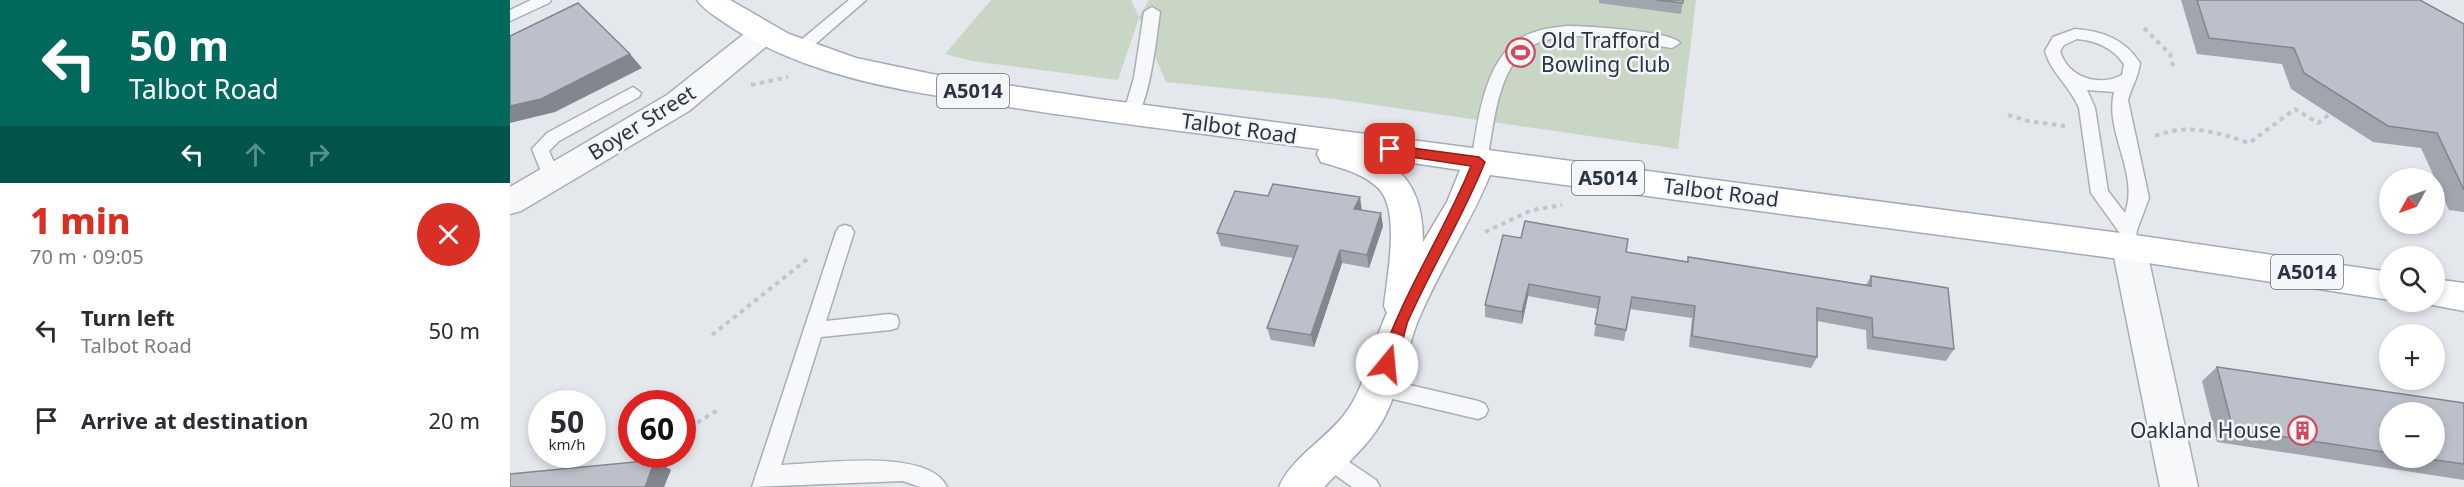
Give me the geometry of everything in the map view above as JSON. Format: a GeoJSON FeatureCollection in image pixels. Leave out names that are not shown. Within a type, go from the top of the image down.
{"type":"FeatureCollection","features":[{"type":"Feature","properties":{"kind":"main road","name":"Talbot Road"},"geometry":{"type":"LineString","coordinates":[[711,0],[764,33],[844,66],[936,86],[1479,162],[2129,239],[2379,284]]}},
{"type":"Feature","properties":{"kind":"main road"},"geometry":{"type":"LineString","coordinates":[[1249,131],[1355,161],[1391,181],[1402,199],[1406,217],[1400,323]]}},
{"type":"Feature","properties":{"kind":"main road"},"geometry":{"type":"LineString","coordinates":[[1298,487],[1356,429],[1372,405],[1400,323],[1441,239],[1461,206],[1479,162]]}},
{"type":"Feature","properties":{"kind":"main road"},"geometry":{"type":"LineString","coordinates":[[2445,294],[2464,297]]}},
{"type":"Feature","properties":{"kind":"street","name":"Boyer Street"},"geometry":{"type":"LineString","coordinates":[[510,202],[678,103],[764,33]]}},
{"type":"Feature","properties":{"kind":"street"},"geometry":{"type":"LineString","coordinates":[[2129,239],[2179,487]]}},
{"type":"Feature","properties":{"kind":"lane"},"geometry":{"type":"LineString","coordinates":[[510,16],[544,0]]}},
{"type":"Feature","properties":{"kind":"lane"},"geometry":{"type":"LineString","coordinates":[[800,49],[859,0]]}},
{"type":"Feature","properties":{"kind":"lane"},"geometry":{"type":"LineString","coordinates":[[1131,115],[1142,78],[1152,12]]}},
{"type":"Feature","properties":{"kind":"lane"},"geometry":{"type":"LineString","coordinates":[[1479,162],[1492,101],[1509,59],[1528,41],[1546,33],[1589,32],[1672,44]]}},
{"type":"Feature","properties":{"kind":"lane"},"geometry":{"type":"LineString","coordinates":[[2087,34],[2110,42],[2127,56],[2133,72],[2124,84],[2120,100],[2140,198],[2129,239],[2100,193],[2090,130],[2081,93],[2054,62],[2052,47],[2065,36],[2087,34]]}},
{"type":"Feature","properties":{"kind":"lane"},"geometry":{"type":"LineString","coordinates":[[2069,77],[2092,86],[2115,87],[2124,84]]}},
{"type":"Feature","properties":{"kind":"lane"},"geometry":{"type":"LineString","coordinates":[[558,175],[546,164],[540,149],[553,137],[633,93]]}},
{"type":"Feature","properties":{"kind":"lane"},"geometry":{"type":"LineString","coordinates":[[845,232],[816,330],[765,481],[903,471],[925,478],[936,487]]}},
{"type":"Feature","properties":{"kind":"lane"},"geometry":{"type":"LineString","coordinates":[[816,330],[890,322]]}},
{"type":"Feature","properties":{"kind":"lane"},"geometry":{"type":"LineString","coordinates":[[1380,387],[1478,410]]}},
{"type":"Feature","properties":{"kind":"lane"},"geometry":{"type":"LineString","coordinates":[[1328,458],[1369,487]]}},
{"type":"Feature","properties":{"kind":"path"},"geometry":{"type":"LineString","coordinates":[[2144,28],[2170,54],[2174,70]]}},
{"type":"Feature","properties":{"kind":"path"},"geometry":{"type":"LineString","coordinates":[[2125,127],[2144,130],[2146,141],[2170,130],[2193,128],[2249,143],[2295,109],[2318,123],[2330,114]]}},
{"type":"Feature","properties":{"kind":"path"},"geometry":{"type":"LineString","coordinates":[[2008,115],[2028,122],[2090,130]]}},
{"type":"Feature","properties":{"kind":"path"},"geometry":{"type":"LineString","coordinates":[[712,335],[804,259],[813,256]]}},
{"type":"Feature","properties":{"kind":"path"},"geometry":{"type":"LineString","coordinates":[[696,423],[718,410]]}},
{"type":"Feature","properties":{"kind":"green space"},"geometry":{"type":"Polygon","coordinates":[[[991,0],[1131,0],[1139,17],[1149,0],[1696,0],[1678,149],[1334,99],[1166,82],[1139,18],[1118,80],[972,61],[945,54],[991,0]]]}},
{"type":"Feature","properties":{"kind":"building"},"geometry":{"type":"Polygon","coordinates":[[[1657,0],[1683,0],[1683,3],[1657,0]]]}},
{"type":"Feature","properties":{"kind":"building"},"geometry":{"type":"Polygon","coordinates":[[[2197,0],[2420,0],[2464,24],[2464,190],[2437,133],[2388,126],[2304,73],[2294,48],[2209,38],[2197,0]]]}},
{"type":"Feature","properties":{"kind":"building"},"geometry":{"type":"Polygon","coordinates":[[[578,3],[630,54],[541,99],[510,106],[510,36],[578,3]]]}},
{"type":"Feature","properties":{"kind":"building"},"geometry":{"type":"Polygon","coordinates":[[[1273,184],[1360,197],[1354,209],[1381,213],[1367,255],[1340,250],[1311,335],[1267,328],[1298,246],[1217,233],[1235,191],[1268,196],[1273,184]]]}},
{"type":"Feature","properties":{"kind":"building"},"geometry":{"type":"Polygon","coordinates":[[[1525,221],[1628,239],[1626,252],[1688,262],[1688,257],[1871,286],[1871,276],[1948,288],[1954,349],[1873,337],[1872,318],[1817,308],[1817,357],[1692,336],[1695,306],[1632,297],[1626,330],[1595,324],[1600,297],[1529,284],[1522,312],[1485,305],[1503,235],[1521,238],[1525,221]]]}},
{"type":"Feature","properties":{"kind":"building"},"geometry":{"type":"Polygon","coordinates":[[[2217,367],[2464,403],[2464,464],[2445,461],[2445,402],[2379,402],[2379,451],[2233,429],[2217,367]]]}},
{"type":"Feature","properties":{"kind":"building"},"geometry":{"type":"Polygon","coordinates":[[[618,464],[618,468],[652,468],[645,487],[510,487],[510,474],[572,468],[606,468],[606,465],[618,464]]]}},
{"type":"Feature","properties":{"kind":"place","name":"Old Trafford Bowling Club"},"geometry":{"type":"Point","coordinates":[1520,53]}},
{"type":"Feature","properties":{"kind":"place","name":"Oakland House"},"geometry":{"type":"Point","coordinates":[2302,431]}},
{"type":"Feature","properties":{"kind":"route"},"geometry":{"type":"LineString","coordinates":[[1387,364],[1400,323],[1441,239],[1461,206],[1479,162],[1390,149]]}}]}
